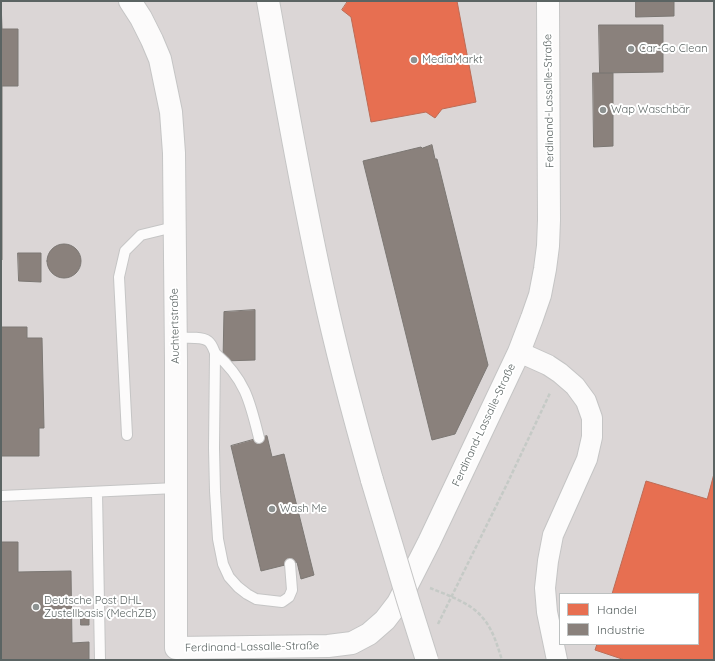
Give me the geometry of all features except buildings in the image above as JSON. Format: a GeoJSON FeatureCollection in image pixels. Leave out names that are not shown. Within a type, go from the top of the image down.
{"type":"FeatureCollection","features":[{"type":"Feature","properties":{"kind":"street","name":"Auchtertstraße"},"geometry":{"type":"LineString","coordinates":[[130,1],[141,18],[160,59],[171,112],[174,153],[176,338],[176,654]]}},
{"type":"Feature","properties":{"kind":"street"},"geometry":{"type":"LineString","coordinates":[[268,1],[301,187],[346,387],[372,480],[427,660]]}},
{"type":"Feature","properties":{"kind":"street","name":"Ferdinand-Lassalle-Straße"},"geometry":{"type":"LineString","coordinates":[[176,654],[328,646],[352,643],[369,634],[385,620],[398,604],[519,352],[540,294],[545,269],[550,220],[548,1]]}},
{"type":"Feature","properties":{"kind":"street"},"geometry":{"type":"LineString","coordinates":[[519,352],[548,365],[575,386],[586,401],[592,418],[592,437],[588,459],[554,535],[548,561],[545,588],[547,612],[557,660]]}},
{"type":"Feature","properties":{"kind":"lane"},"geometry":{"type":"LineString","coordinates":[[127,435],[119,277],[125,251],[140,236],[174,227]]}},
{"type":"Feature","properties":{"kind":"lane"},"geometry":{"type":"LineString","coordinates":[[176,338],[201,338],[208,340],[215,353],[232,369],[238,377],[247,394],[259,438]]}},
{"type":"Feature","properties":{"kind":"lane"},"geometry":{"type":"LineString","coordinates":[[215,353],[214,448],[218,539],[223,564],[229,577],[238,587],[256,599],[282,602],[289,597],[292,590],[290,564]]}},
{"type":"Feature","properties":{"kind":"lane"},"geometry":{"type":"LineString","coordinates":[[1,496],[176,488]]}},
{"type":"Feature","properties":{"kind":"lane"},"geometry":{"type":"LineString","coordinates":[[97,492],[100,660]]}},
{"type":"Feature","properties":{"kind":"path"},"geometry":{"type":"LineString","coordinates":[[437,625],[452,598],[560,373]]}},
{"type":"Feature","properties":{"kind":"path"},"geometry":{"type":"LineString","coordinates":[[452,598],[468,605],[482,616],[492,632],[502,660]]}},
{"type":"Feature","properties":{"kind":"shaded area"},"geometry":{"type":"Polygon","coordinates":[[[1,1],[714,1],[714,660],[1,660],[1,1]]]}},
{"type":"Feature","properties":{"kind":"place","name":"Car-Go Clean"},"geometry":{"type":"Point","coordinates":[631,49]}},
{"type":"Feature","properties":{"kind":"place","name":"MediaMarkt"},"geometry":{"type":"Point","coordinates":[414,60]}},
{"type":"Feature","properties":{"kind":"place","name":"Wap Waschbär"},"geometry":{"type":"Point","coordinates":[603,110]}},
{"type":"Feature","properties":{"kind":"place","name":"Wash Me"},"geometry":{"type":"Point","coordinates":[272,509]}},
{"type":"Feature","properties":{"kind":"place","name":"Deutsche Post DHL Zustellbasis (MechZB)"},"geometry":{"type":"Point","coordinates":[36,607]}}]}
